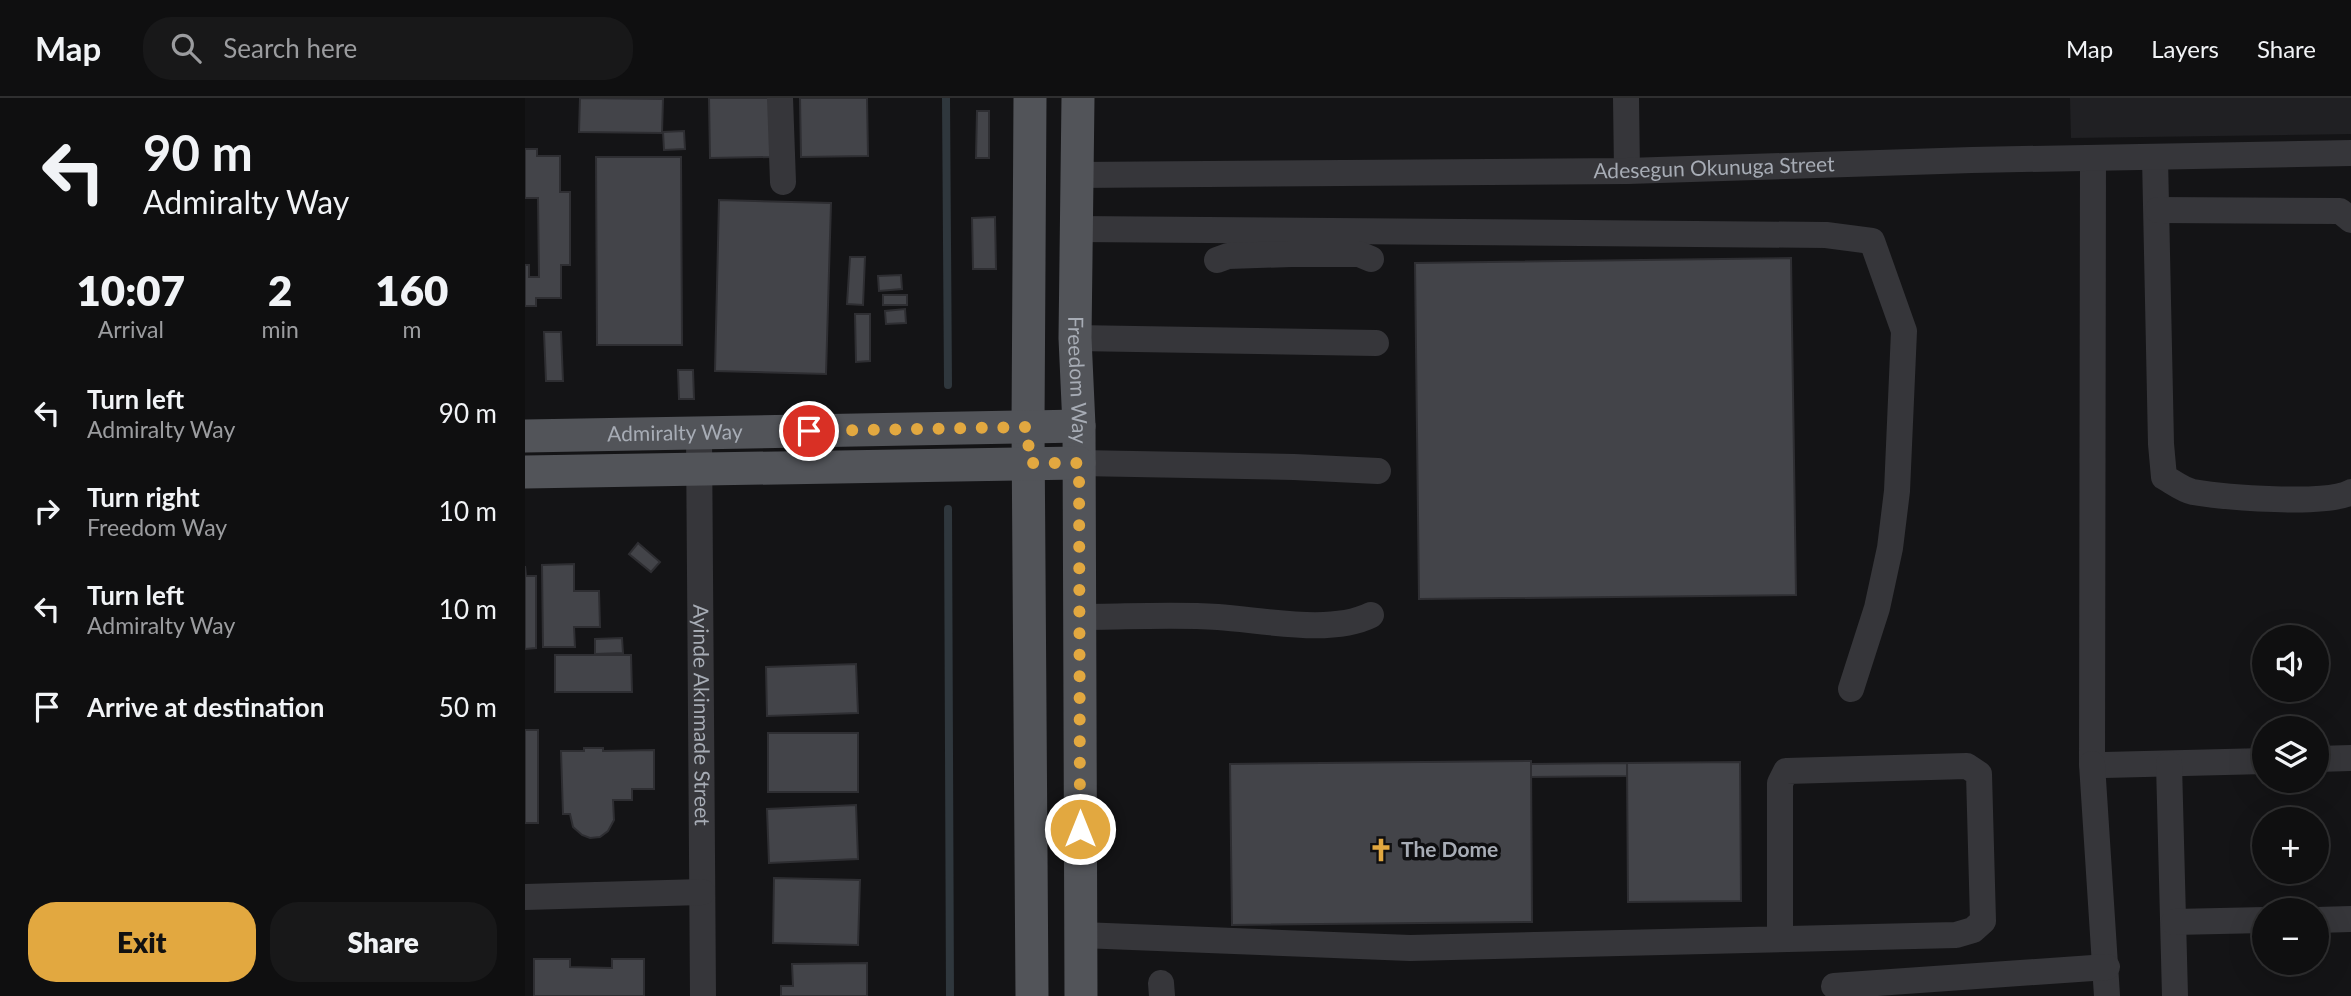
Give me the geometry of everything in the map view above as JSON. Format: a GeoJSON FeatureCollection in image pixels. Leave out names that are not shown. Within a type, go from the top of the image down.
{"type":"FeatureCollection","features":[{"type":"Feature","properties":{"kind":"main road"},"geometry":{"type":"LineString","coordinates":[[1030,98],[1028,427],[1032,996]]}},
{"type":"Feature","properties":{"kind":"main road","name":"Freedom Way"},"geometry":{"type":"LineString","coordinates":[[1078,98],[1075,338],[1079,426],[1081,996]]}},
{"type":"Feature","properties":{"kind":"main road","name":"Admiralty Way"},"geometry":{"type":"LineString","coordinates":[[525,436],[1079,426]]}},
{"type":"Feature","properties":{"kind":"main road","name":"Admiralty Way"},"geometry":{"type":"LineString","coordinates":[[525,472],[1079,463]]}},
{"type":"Feature","properties":{"kind":"street"},"geometry":{"type":"LineString","coordinates":[[780,98],[783,181]]}},
{"type":"Feature","properties":{"kind":"street"},"geometry":{"type":"LineString","coordinates":[[1626,98],[1627,171]]}},
{"type":"Feature","properties":{"kind":"street","name":"Adesegun Okunuga Street"},"geometry":{"type":"LineString","coordinates":[[1077,176],[1627,171],[2351,153]]}},
{"type":"Feature","properties":{"kind":"street"},"geometry":{"type":"LineString","coordinates":[[2155,157],[2164,477],[2190,492],[2260,498],[2327,500],[2351,492]]}},
{"type":"Feature","properties":{"kind":"street"},"geometry":{"type":"LineString","coordinates":[[2093,158],[2092,764],[2107,996]]}},
{"type":"Feature","properties":{"kind":"street"},"geometry":{"type":"LineString","coordinates":[[2158,210],[2340,211],[2351,219]]}},
{"type":"Feature","properties":{"kind":"street"},"geometry":{"type":"LineString","coordinates":[[1077,229],[1826,235],[1871,241],[1904,331],[1894,513],[1877,608],[1851,689]]}},
{"type":"Feature","properties":{"kind":"street"},"geometry":{"type":"LineString","coordinates":[[1217,260],[1228,256],[1359,254],[1371,260]]}},
{"type":"Feature","properties":{"kind":"street"},"geometry":{"type":"LineString","coordinates":[[1075,338],[1376,344]]}},
{"type":"Feature","properties":{"kind":"street","name":"Ayinde Akinmade Street"},"geometry":{"type":"LineString","coordinates":[[699,433],[703,996]]}},
{"type":"Feature","properties":{"kind":"street"},"geometry":{"type":"LineString","coordinates":[[1079,463],[1378,471]]}},
{"type":"Feature","properties":{"kind":"street"},"geometry":{"type":"LineString","coordinates":[[1079,617],[1216,617],[1297,624],[1355,623],[1371,615]]}},
{"type":"Feature","properties":{"kind":"street"},"geometry":{"type":"LineString","coordinates":[[2329,759],[2351,758]]}},
{"type":"Feature","properties":{"kind":"street"},"geometry":{"type":"LineString","coordinates":[[2092,764],[2252,761]]}},
{"type":"Feature","properties":{"kind":"street"},"geometry":{"type":"LineString","coordinates":[[2169,764],[2175,996]]}},
{"type":"Feature","properties":{"kind":"street"},"geometry":{"type":"LineString","coordinates":[[1081,935],[1410,948],[1956,936],[1973,930],[1983,921],[1979,774],[1967,766],[1786,771],[1780,783],[1780,939]]}},
{"type":"Feature","properties":{"kind":"street"},"geometry":{"type":"LineString","coordinates":[[525,897],[702,892]]}},
{"type":"Feature","properties":{"kind":"street"},"geometry":{"type":"LineString","coordinates":[[2329,919],[2351,919]]}},
{"type":"Feature","properties":{"kind":"street"},"geometry":{"type":"LineString","coordinates":[[2174,922],[2252,920]]}},
{"type":"Feature","properties":{"kind":"street"},"geometry":{"type":"LineString","coordinates":[[1835,986],[2107,967]]}},
{"type":"Feature","properties":{"kind":"shaded area"},"geometry":{"type":"Polygon","coordinates":[[[2070,98],[2351,98],[2351,134],[2071,138],[2070,98]]]}},
{"type":"Feature","properties":{"kind":"building"},"geometry":{"type":"Polygon","coordinates":[[[580,98],[663,99],[662,133],[579,132],[580,98]]]}},
{"type":"Feature","properties":{"kind":"building"},"geometry":{"type":"Polygon","coordinates":[[[709,98],[770,98],[771,157],[710,158],[709,98]]]}},
{"type":"Feature","properties":{"kind":"building"},"geometry":{"type":"Polygon","coordinates":[[[800,98],[867,98],[868,156],[801,157],[800,98]]]}},
{"type":"Feature","properties":{"kind":"building"},"geometry":{"type":"Polygon","coordinates":[[[977,111],[989,111],[989,158],[976,158],[977,111]]]}},
{"type":"Feature","properties":{"kind":"building"},"geometry":{"type":"Polygon","coordinates":[[[684,131],[685,149],[664,150],[663,132],[684,131]]]}},
{"type":"Feature","properties":{"kind":"building"},"geometry":{"type":"Polygon","coordinates":[[[525,149],[537,149],[537,156],[560,156],[560,192],[570,192],[570,265],[561,265],[561,298],[536,298],[536,306],[525,306],[525,265],[529,265],[529,277],[539,277],[538,198],[525,198],[525,149]]]}},
{"type":"Feature","properties":{"kind":"building"},"geometry":{"type":"Polygon","coordinates":[[[596,157],[681,157],[682,345],[597,345],[596,157]]]}},
{"type":"Feature","properties":{"kind":"building"},"geometry":{"type":"Polygon","coordinates":[[[719,200],[831,203],[826,374],[715,371],[719,200]]]}},
{"type":"Feature","properties":{"kind":"building"},"geometry":{"type":"Polygon","coordinates":[[[995,217],[996,269],[973,269],[972,218],[995,217]]]}},
{"type":"Feature","properties":{"kind":"building"},"geometry":{"type":"Polygon","coordinates":[[[850,257],[865,257],[863,305],[847,304],[850,257]]]}},
{"type":"Feature","properties":{"kind":"building"},"geometry":{"type":"Polygon","coordinates":[[[1791,258],[1796,595],[1419,599],[1415,263],[1791,258]]]}},
{"type":"Feature","properties":{"kind":"building"},"geometry":{"type":"Polygon","coordinates":[[[901,275],[902,289],[879,291],[878,276],[901,275]]]}},
{"type":"Feature","properties":{"kind":"building"},"geometry":{"type":"Polygon","coordinates":[[[883,295],[907,295],[907,305],[883,305],[883,295]]]}},
{"type":"Feature","properties":{"kind":"building"},"geometry":{"type":"Polygon","coordinates":[[[905,309],[906,323],[886,324],[885,311],[905,309]]]}},
{"type":"Feature","properties":{"kind":"building"},"geometry":{"type":"Polygon","coordinates":[[[855,314],[870,314],[870,361],[856,362],[855,314]]]}},
{"type":"Feature","properties":{"kind":"building"},"geometry":{"type":"Polygon","coordinates":[[[544,332],[561,332],[563,381],[546,381],[544,332]]]}},
{"type":"Feature","properties":{"kind":"building"},"geometry":{"type":"Polygon","coordinates":[[[678,370],[693,370],[694,399],[679,399],[678,370]]]}},
{"type":"Feature","properties":{"kind":"building"},"geometry":{"type":"Polygon","coordinates":[[[638,543],[660,562],[651,572],[629,554],[638,543]]]}},
{"type":"Feature","properties":{"kind":"building"},"geometry":{"type":"Polygon","coordinates":[[[574,564],[574,591],[599,591],[600,627],[574,627],[575,647],[543,647],[542,565],[574,564]]]}},
{"type":"Feature","properties":{"kind":"building"},"geometry":{"type":"Polygon","coordinates":[[[525,566],[526,576],[536,576],[536,648],[525,649],[525,566]]]}},
{"type":"Feature","properties":{"kind":"building"},"geometry":{"type":"Polygon","coordinates":[[[622,638],[623,653],[595,654],[595,639],[622,638]]]}},
{"type":"Feature","properties":{"kind":"building"},"geometry":{"type":"Polygon","coordinates":[[[555,655],[631,655],[632,692],[555,692],[555,655]]]}},
{"type":"Feature","properties":{"kind":"building"},"geometry":{"type":"Polygon","coordinates":[[[856,664],[858,713],[767,716],[766,667],[856,664]]]}},
{"type":"Feature","properties":{"kind":"building"},"geometry":{"type":"Polygon","coordinates":[[[525,730],[538,730],[538,823],[525,823],[525,730]]]}},
{"type":"Feature","properties":{"kind":"building"},"geometry":{"type":"Polygon","coordinates":[[[768,733],[858,733],[858,792],[768,792],[768,733]]]}},
{"type":"Feature","properties":{"kind":"building"},"geometry":{"type":"Polygon","coordinates":[[[584,748],[603,748],[603,751],[654,750],[654,789],[632,789],[632,800],[613,800],[614,820],[608,831],[600,837],[582,835],[573,827],[570,814],[563,814],[561,751],[584,751],[584,748]]]}},
{"type":"Feature","properties":{"kind":"building","name":"The Dome"},"geometry":{"type":"Polygon","coordinates":[[[1531,761],[1532,922],[1232,925],[1230,764],[1531,761]]]}},
{"type":"Feature","properties":{"kind":"building"},"geometry":{"type":"Polygon","coordinates":[[[1740,762],[1741,901],[1628,902],[1627,763],[1740,762]]]}},
{"type":"Feature","properties":{"kind":"building"},"geometry":{"type":"Polygon","coordinates":[[[1627,763],[1627,776],[1531,777],[1531,764],[1627,763]]]}},
{"type":"Feature","properties":{"kind":"building"},"geometry":{"type":"Polygon","coordinates":[[[856,805],[858,859],[769,863],[767,809],[856,805]]]}},
{"type":"Feature","properties":{"kind":"building"},"geometry":{"type":"Polygon","coordinates":[[[774,878],[860,880],[858,945],[773,943],[774,878]]]}},
{"type":"Feature","properties":{"kind":"building"},"geometry":{"type":"Polygon","coordinates":[[[534,959],[570,959],[570,967],[612,968],[612,959],[644,959],[644,996],[534,996],[534,959]]]}},
{"type":"Feature","properties":{"kind":"building"},"geometry":{"type":"Polygon","coordinates":[[[867,963],[867,996],[781,996],[781,986],[793,986],[792,964],[867,963]]]}},
{"type":"Feature","properties":{"kind":"waterway"},"geometry":{"type":"LineString","coordinates":[[946,98],[948,385]]}},
{"type":"Feature","properties":{"kind":"waterway"},"geometry":{"type":"LineString","coordinates":[[948,509],[950,996]]}},
{"type":"Feature","properties":{"kind":"place","name":"The Dome"},"geometry":{"type":"Point","coordinates":[1381,850]}},
{"type":"Feature","properties":{"kind":"route"},"geometry":{"type":"LineString","coordinates":[[809,431],[1028,427],[1029,463],[1079,463],[1080,829]]}}]}
